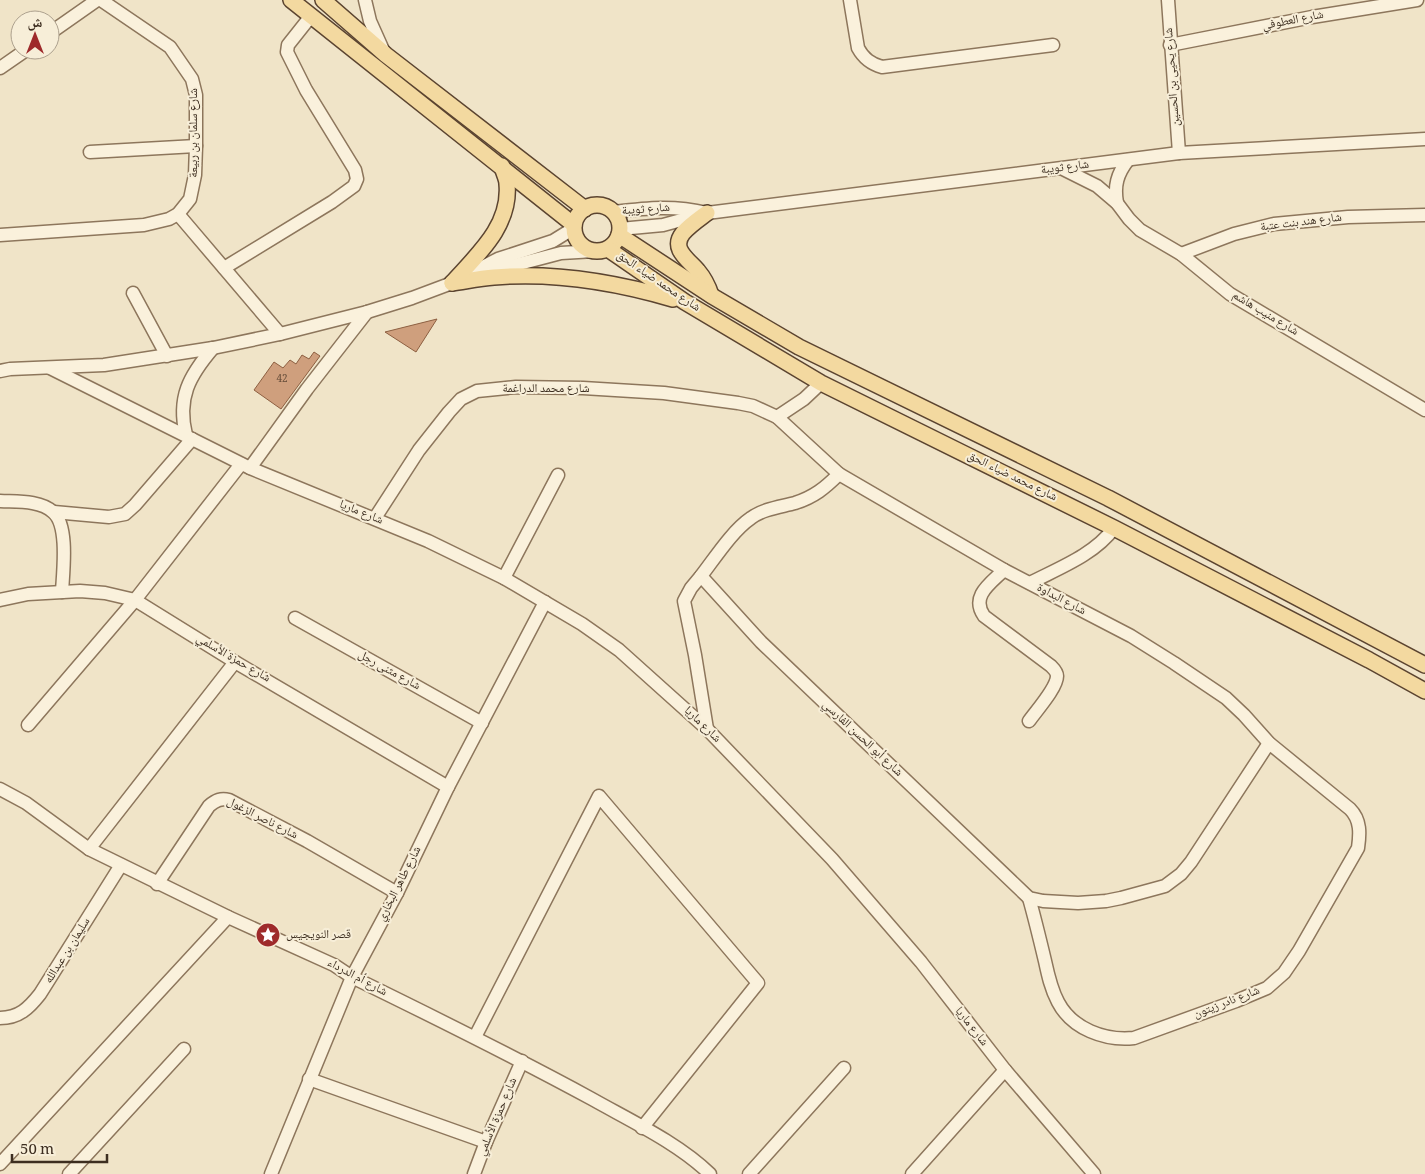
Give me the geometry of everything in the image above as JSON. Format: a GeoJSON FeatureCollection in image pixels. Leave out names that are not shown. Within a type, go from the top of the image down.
{"type":"FeatureCollection","features":[{"type":"Feature","properties":{"kind":"main road"},"geometry":{"type":"LineString","coordinates":[[291,0],[502,166],[574,227]]}},
{"type":"Feature","properties":{"kind":"main road"},"geometry":{"type":"LineString","coordinates":[[323,0],[386,55],[585,209]]}},
{"type":"Feature","properties":{"kind":"main road"},"geometry":{"type":"LineString","coordinates":[[502,166],[512,153]]}},
{"type":"Feature","properties":{"kind":"main road"},"geometry":{"type":"LineString","coordinates":[[452,283],[486,245],[500,222],[506,203],[507,184],[502,166]]}},
{"type":"Feature","properties":{"kind":"main road"},"geometry":{"type":"LineString","coordinates":[[590,206],[603,206],[614,212],[620,223],[620,232],[613,245],[601,250],[582,246],[576,237],[574,227],[576,219],[585,209],[590,206]]}},
{"type":"Feature","properties":{"kind":"main road"},"geometry":{"type":"LineString","coordinates":[[707,213],[684,232],[679,240],[679,246],[682,256],[704,279],[712,296]]}},
{"type":"Feature","properties":{"kind":"main road","name":"شارع محمد ضياء الحق"},"geometry":{"type":"LineString","coordinates":[[620,232],[712,296],[799,348],[1108,498],[1425,665]]}},
{"type":"Feature","properties":{"kind":"main road","name":"شارع محمد ضياء الحق"},"geometry":{"type":"LineString","coordinates":[[601,250],[821,383],[1114,528],[1425,691]]}},
{"type":"Feature","properties":{"kind":"main road"},"geometry":{"type":"LineString","coordinates":[[452,283],[494,277],[572,278],[648,291],[685,302]]}},
{"type":"Feature","properties":{"kind":"street"},"geometry":{"type":"LineString","coordinates":[[60,26],[97,0]]}},
{"type":"Feature","properties":{"kind":"street","name":"شارع سلمان بن ربيعة"},"geometry":{"type":"LineString","coordinates":[[101,0],[170,46],[186,67],[195,88],[195,175],[190,199],[178,214]]}},
{"type":"Feature","properties":{"kind":"street"},"geometry":{"type":"LineString","coordinates":[[365,0],[370,21],[386,55]]}},
{"type":"Feature","properties":{"kind":"street"},"geometry":{"type":"LineString","coordinates":[[850,0],[858,48],[870,63],[882,67],[1053,45]]}},
{"type":"Feature","properties":{"kind":"street","name":"شارع يحيى بن الحسين"},"geometry":{"type":"LineString","coordinates":[[1168,0],[1179,153]]}},
{"type":"Feature","properties":{"kind":"street","name":"شارع العطوفي"},"geometry":{"type":"LineString","coordinates":[[1170,45],[1312,17],[1417,0]]}},
{"type":"Feature","properties":{"kind":"street"},"geometry":{"type":"LineString","coordinates":[[224,268],[332,202],[354,186],[357,179],[355,170],[306,90],[286,52],[288,45],[311,16]]}},
{"type":"Feature","properties":{"kind":"street"},"geometry":{"type":"LineString","coordinates":[[0,68],[12,60]]}},
{"type":"Feature","properties":{"kind":"street","name":"شارع ثويبة"},"geometry":{"type":"LineString","coordinates":[[620,232],[663,225],[707,213],[1179,153],[1425,139]]}},
{"type":"Feature","properties":{"kind":"street"},"geometry":{"type":"LineString","coordinates":[[90,152],[196,146]]}},
{"type":"Feature","properties":{"kind":"street"},"geometry":{"type":"LineString","coordinates":[[1117,203],[1115,185],[1122,168],[1128,160]]}},
{"type":"Feature","properties":{"kind":"street","name":"شارع منيب هاشم"},"geometry":{"type":"LineString","coordinates":[[1062,168],[1091,182],[1117,203],[1140,230],[1180,254],[1230,294],[1425,410]]}},
{"type":"Feature","properties":{"kind":"street","name":"شارع ثويبة"},"geometry":{"type":"LineString","coordinates":[[614,212],[659,207],[684,208],[707,213]]}},
{"type":"Feature","properties":{"kind":"street"},"geometry":{"type":"LineString","coordinates":[[0,235],[144,225],[169,219],[178,214],[280,334]]}},
{"type":"Feature","properties":{"kind":"street","name":"شارع هند بنت عتبة"},"geometry":{"type":"LineString","coordinates":[[1180,254],[1234,234],[1274,224],[1348,217],[1425,214]]}},
{"type":"Feature","properties":{"kind":"street"},"geometry":{"type":"LineString","coordinates":[[3,369],[104,365],[213,348],[280,334],[367,312],[412,298],[452,283],[498,259],[553,241],[574,227]]}},
{"type":"Feature","properties":{"kind":"street"},"geometry":{"type":"LineString","coordinates":[[479,270],[493,270],[561,253],[601,250]]}},
{"type":"Feature","properties":{"kind":"street"},"geometry":{"type":"LineString","coordinates":[[133,293],[167,356]]}},
{"type":"Feature","properties":{"kind":"street"},"geometry":{"type":"LineString","coordinates":[[28,725],[135,600],[245,466],[367,312]]}},
{"type":"Feature","properties":{"kind":"street"},"geometry":{"type":"LineString","coordinates":[[0,501],[27,502],[54,512],[109,517],[125,514],[135,505],[189,437],[182,410],[187,386],[198,366],[213,348]]}},
{"type":"Feature","properties":{"kind":"street","name":"شارع ماريا"},"geometry":{"type":"LineString","coordinates":[[50,368],[245,466],[375,518],[504,578],[582,624],[619,650],[707,729],[832,858],[921,962],[1005,1070],[1094,1174]]}},
{"type":"Feature","properties":{"kind":"street"},"geometry":{"type":"LineString","coordinates":[[707,729],[684,601],[691,588],[739,529],[752,517],[767,510],[812,496],[822,491],[839,474],[777,417],[804,399],[821,383]]}},
{"type":"Feature","properties":{"kind":"street","name":"شارع محمد الدراغمة"},"geometry":{"type":"LineString","coordinates":[[375,518],[419,450],[448,412],[461,399],[477,392],[516,387],[583,388],[664,393],[738,402],[753,406],[777,417]]}},
{"type":"Feature","properties":{"kind":"street","name":"شارع البداوة"},"geometry":{"type":"LineString","coordinates":[[839,474],[1004,570],[1131,636],[1195,676],[1226,698],[1269,743]]}},
{"type":"Feature","properties":{"kind":"street"},"geometry":{"type":"LineString","coordinates":[[504,578],[558,475]]}},
{"type":"Feature","properties":{"kind":"street"},"geometry":{"type":"LineString","coordinates":[[54,512],[60,523],[63,538],[62,592]]}},
{"type":"Feature","properties":{"kind":"street"},"geometry":{"type":"LineString","coordinates":[[1030,583],[1092,549],[1108,536],[1114,528]]}},
{"type":"Feature","properties":{"kind":"street"},"geometry":{"type":"LineString","coordinates":[[1004,570],[980,595],[978,602],[980,610],[984,616],[1051,666],[1056,672],[1057,679],[1054,686],[1029,721]]}},
{"type":"Feature","properties":{"kind":"street","name":"شارع أبو الحسن الفارسي"},"geometry":{"type":"LineString","coordinates":[[701,576],[761,642],[1029,898]]}},
{"type":"Feature","properties":{"kind":"street","name":"شارع حمزة الأسلمي"},"geometry":{"type":"LineString","coordinates":[[0,600],[28,594],[62,592],[105,594],[135,600],[235,662],[448,787]]}},
{"type":"Feature","properties":{"kind":"street","name":"شارع طاهر البخاري"},"geometry":{"type":"LineString","coordinates":[[271,1174],[352,977],[397,893],[448,787],[545,602]]}},
{"type":"Feature","properties":{"kind":"street","name":"شارع مثنى رجل"},"geometry":{"type":"LineString","coordinates":[[296,618],[482,723]]}},
{"type":"Feature","properties":{"kind":"street"},"geometry":{"type":"LineString","coordinates":[[89,849],[235,662]]}},
{"type":"Feature","properties":{"kind":"street"},"geometry":{"type":"LineString","coordinates":[[1029,898],[1043,902],[1060,903],[1106,902],[1165,886],[1181,874],[1191,862],[1269,743]]}},
{"type":"Feature","properties":{"kind":"street","name":"شارع نادر زيتون"},"geometry":{"type":"LineString","coordinates":[[1029,898],[1036,919],[1052,988],[1058,1004],[1082,1027],[1098,1034],[1124,1039],[1134,1038],[1267,988],[1284,972],[1299,951],[1358,848],[1360,836],[1358,822],[1354,814],[1269,743]]}},
{"type":"Feature","properties":{"kind":"street","name":"شارع أم الدرداء"},"geometry":{"type":"LineString","coordinates":[[0,789],[26,803],[89,849],[157,884],[316,956],[352,977],[522,1060],[674,1147],[710,1174]]}},
{"type":"Feature","properties":{"kind":"street"},"geometry":{"type":"LineString","coordinates":[[475,1037],[599,796],[758,983],[642,1128]]}},
{"type":"Feature","properties":{"kind":"street","name":"شارع ناصر الزغول"},"geometry":{"type":"LineString","coordinates":[[157,884],[209,806],[216,800],[222,799],[229,800],[307,841],[397,893]]}},
{"type":"Feature","properties":{"kind":"street","name":"سليمان بن عبدالله"},"geometry":{"type":"LineString","coordinates":[[0,1018],[11,1018],[23,1012],[40,994],[121,865]]}},
{"type":"Feature","properties":{"kind":"street"},"geometry":{"type":"LineString","coordinates":[[0,1164],[228,917]]}},
{"type":"Feature","properties":{"kind":"street"},"geometry":{"type":"LineString","coordinates":[[69,1174],[184,1049]]}},
{"type":"Feature","properties":{"kind":"street","name":"شارع حمزة الأسلمي"},"geometry":{"type":"LineString","coordinates":[[474,1174],[522,1060]]}},
{"type":"Feature","properties":{"kind":"street"},"geometry":{"type":"LineString","coordinates":[[749,1174],[844,1068]]}},
{"type":"Feature","properties":{"kind":"street"},"geometry":{"type":"LineString","coordinates":[[912,1174],[1005,1070]]}},
{"type":"Feature","properties":{"kind":"street"},"geometry":{"type":"LineString","coordinates":[[309,1079],[486,1142]]}},
{"type":"Feature","properties":{"kind":"building"},"geometry":{"type":"Polygon","coordinates":[[[437,319],[416,352],[385,332],[437,319]]]}},
{"type":"Feature","properties":{"kind":"building"},"geometry":{"type":"Polygon","coordinates":[[[314,352],[320,356],[281,409],[254,390],[274,362],[283,368],[290,360],[296,364],[302,355],[309,359],[314,352]]]}},
{"type":"Feature","properties":{"kind":"place","name":"قصر النويجيس"},"geometry":{"type":"Point","coordinates":[268,935]}}]}
